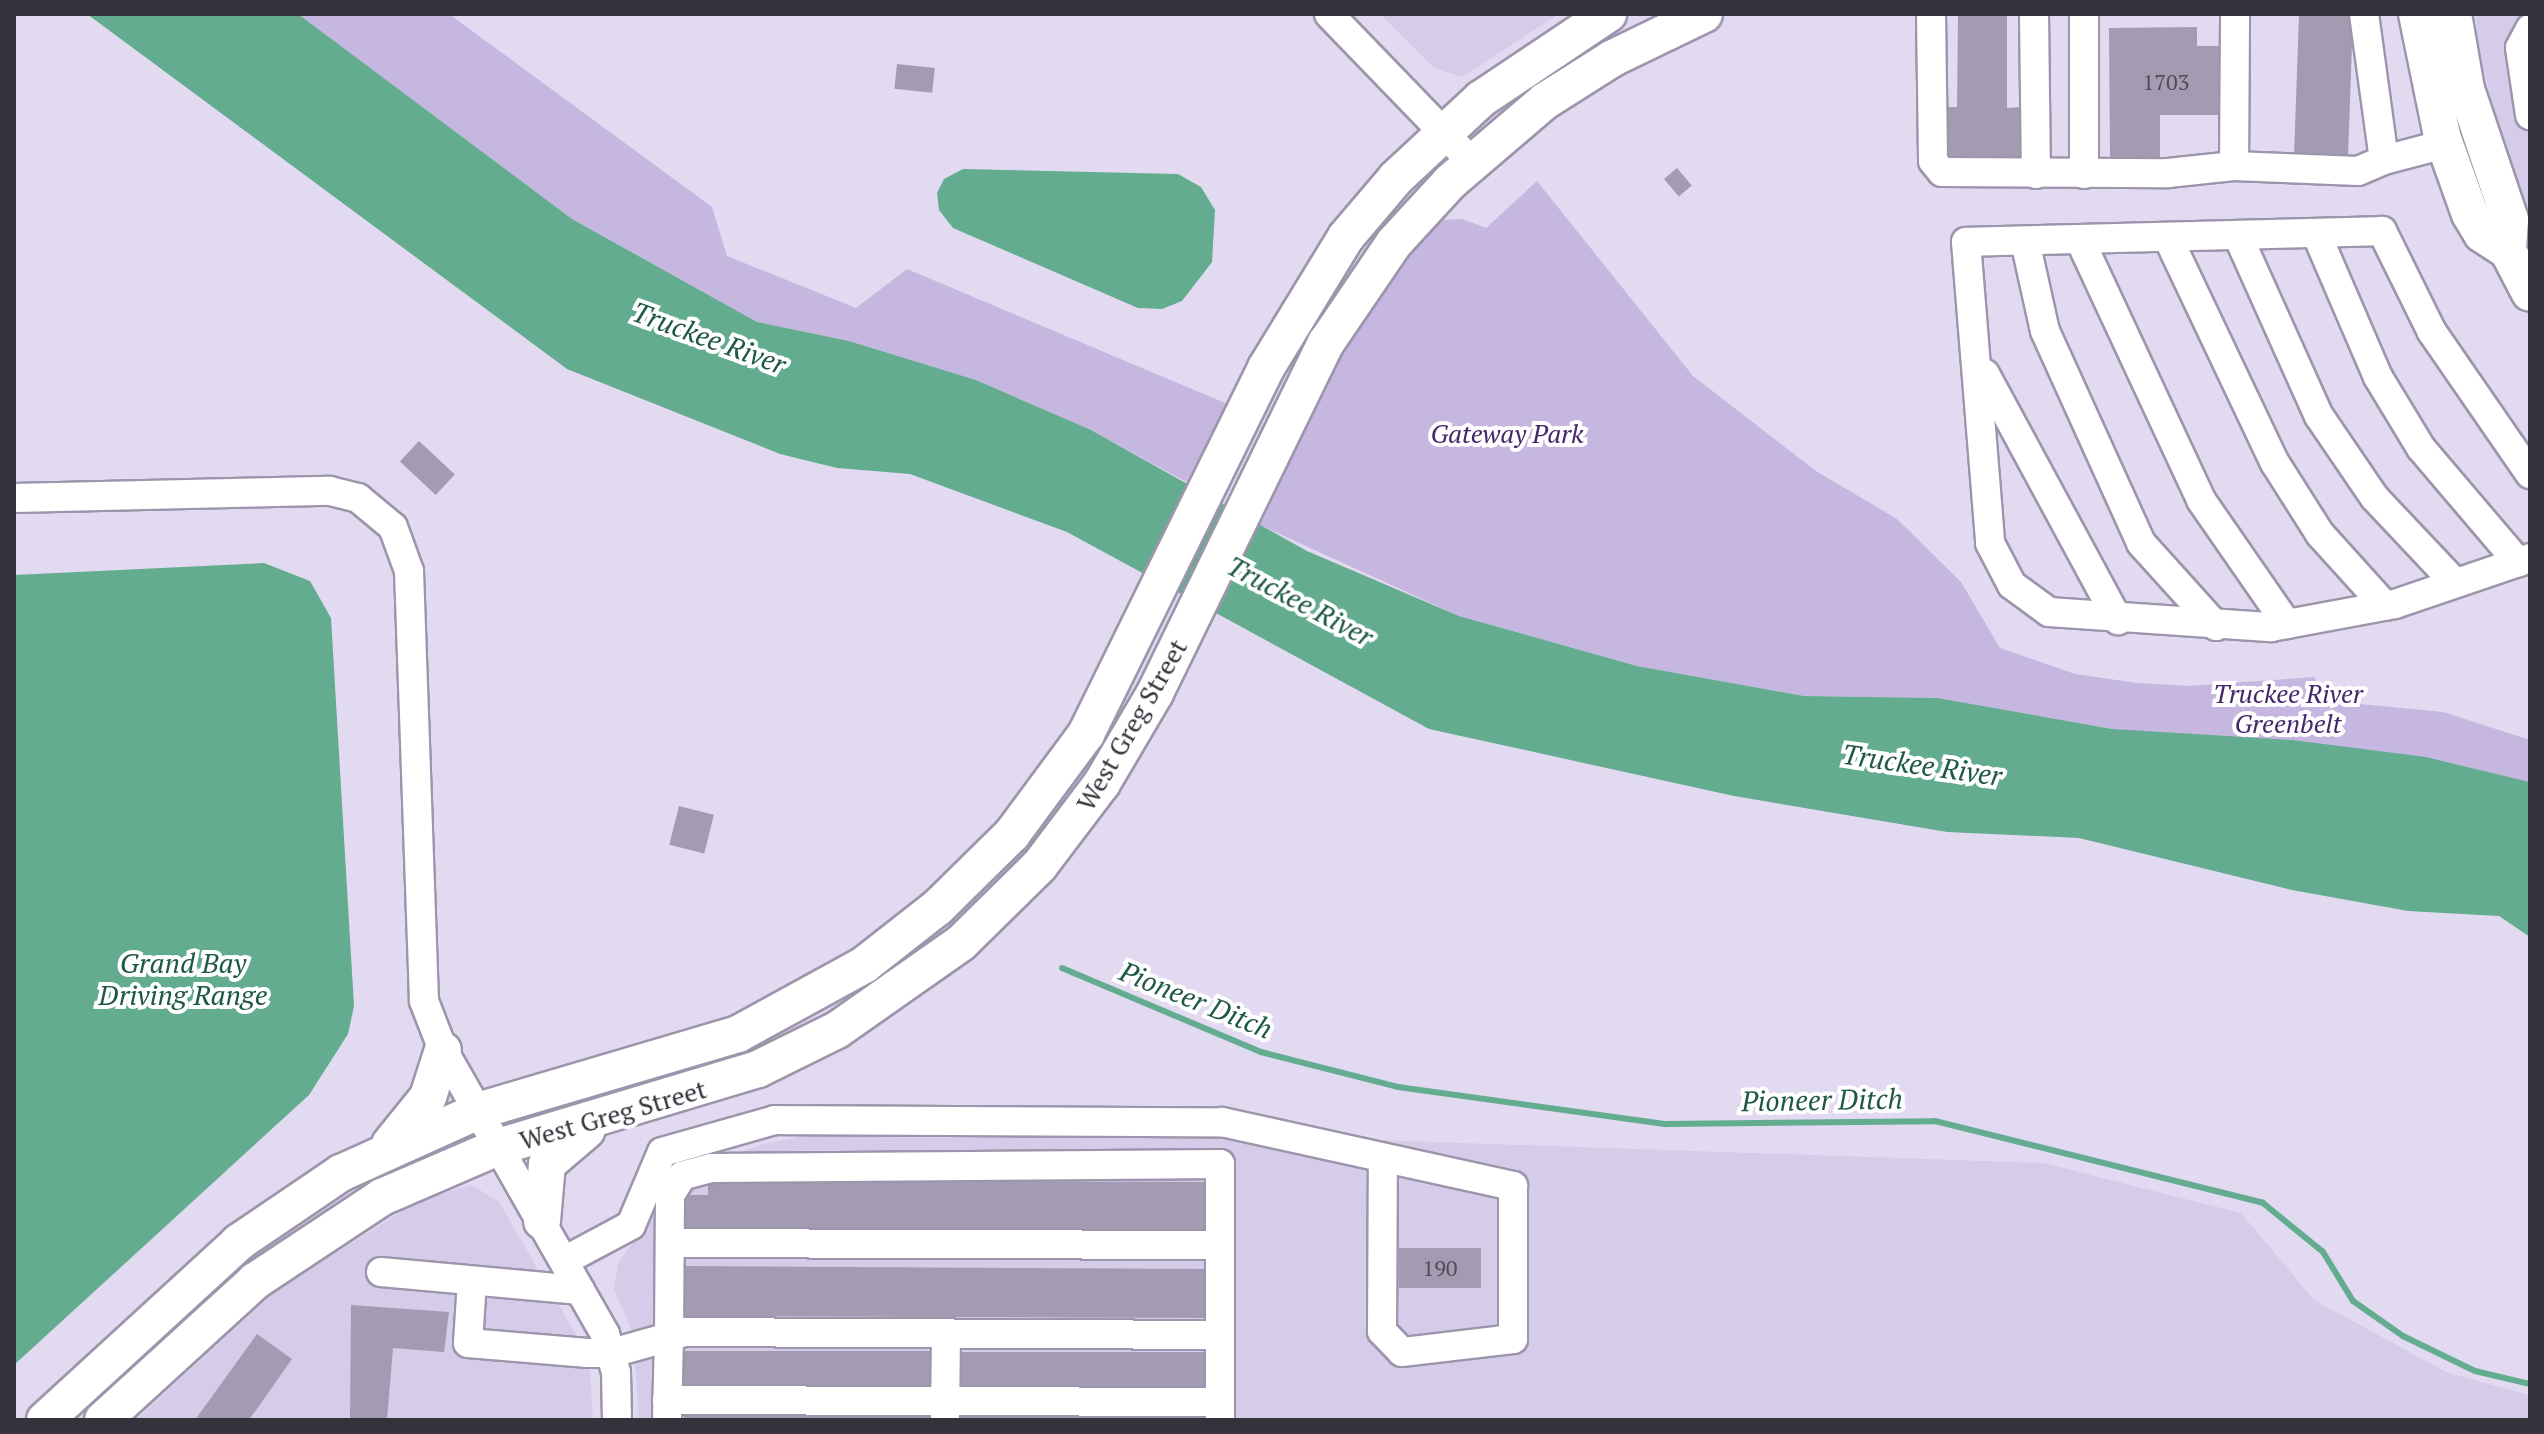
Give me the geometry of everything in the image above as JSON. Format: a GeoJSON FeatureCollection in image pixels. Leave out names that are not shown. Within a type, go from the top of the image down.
{"type":"FeatureCollection","features":[{"type":"Feature","properties":{"kind":"main road","name":"West Greg Street"},"geometry":{"type":"LineString","coordinates":[[45,1420],[239,1242],[385,1150],[478,1111],[738,1034],[864,965],[938,907],[1012,834],[1086,734],[1237,429],[1323,270],[1372,205],[1442,132],[1539,56],[1608,14]]}},
{"type":"Feature","properties":{"kind":"main road","name":"West Greg Street"},"geometry":{"type":"LineString","coordinates":[[103,1420],[283,1258],[382,1197],[498,1147],[603,1119],[758,1069],[837,1030],[920,976],[995,911],[1075,824],[1167,669],[1273,446],[1368,275],[1472,162],[1580,77],[1704,14]]}},
{"type":"Feature","properties":{"kind":"main road"},"geometry":{"type":"LineString","coordinates":[[2417,14],[2445,144],[2470,214],[2482,234],[2508,251],[2530,293]]}},
{"type":"Feature","properties":{"kind":"main road"},"geometry":{"type":"LineString","coordinates":[[2453,14],[2466,89],[2510,220],[2508,251]]}},
{"type":"Feature","properties":{"kind":"main road"},"geometry":{"type":"LineString","coordinates":[[385,1150],[428,1097],[443,1050]]}},
{"type":"Feature","properties":{"kind":"main road"},"geometry":{"type":"LineString","coordinates":[[542,1221],[547,1164],[603,1119]]}},
{"type":"Feature","properties":{"kind":"street"},"geometry":{"type":"LineString","coordinates":[[1329,14],[1472,162]]}},
{"type":"Feature","properties":{"kind":"street"},"geometry":{"type":"LineString","coordinates":[[1931,14],[1935,167],[1952,174],[2036,174],[2084,161],[2358,171],[2384,160],[2445,144]]}},
{"type":"Feature","properties":{"kind":"street"},"geometry":{"type":"LineString","coordinates":[[2034,14],[2036,174]]}},
{"type":"Feature","properties":{"kind":"street"},"geometry":{"type":"LineString","coordinates":[[2084,14],[2084,161]]}},
{"type":"Feature","properties":{"kind":"street"},"geometry":{"type":"LineString","coordinates":[[2234,166],[2235,14]]}},
{"type":"Feature","properties":{"kind":"street"},"geometry":{"type":"LineString","coordinates":[[2364,14],[2384,160]]}},
{"type":"Feature","properties":{"kind":"street"},"geometry":{"type":"LineString","coordinates":[[2530,29],[2520,48],[2530,115]]}},
{"type":"Feature","properties":{"kind":"street"},"geometry":{"type":"LineString","coordinates":[[2316,233],[2378,377],[2421,448],[2524,560],[2385,606],[2287,624],[2216,626],[2049,612],[2012,585],[1990,543],[1979,363],[1966,242],[2382,231],[2432,332],[2530,474]]}},
{"type":"Feature","properties":{"kind":"street"},"geometry":{"type":"LineString","coordinates":[[2238,236],[2319,416],[2375,498],[2455,583]]}},
{"type":"Feature","properties":{"kind":"street"},"geometry":{"type":"LineString","coordinates":[[2168,238],[2275,463],[2320,534],[2385,606]]}},
{"type":"Feature","properties":{"kind":"street"},"geometry":{"type":"LineString","coordinates":[[2080,240],[2201,500],[2287,624]]}},
{"type":"Feature","properties":{"kind":"street"},"geometry":{"type":"LineString","coordinates":[[2025,241],[2045,331],[2141,543],[2216,626]]}},
{"type":"Feature","properties":{"kind":"street"},"geometry":{"type":"LineString","coordinates":[[1979,363],[2118,620]]}},
{"type":"Feature","properties":{"kind":"street"},"geometry":{"type":"LineString","coordinates":[[14,498],[330,491],[358,498],[393,527],[409,571],[421,984],[443,1050],[542,1221],[612,1353],[617,1420]]}},
{"type":"Feature","properties":{"kind":"street"},"geometry":{"type":"LineString","coordinates":[[564,1261],[631,1225],[662,1152],[775,1120],[1222,1122],[1513,1186],[1513,1339],[1402,1352],[1382,1331],[1383,1159]]}},
{"type":"Feature","properties":{"kind":"street"},"geometry":{"type":"LineString","coordinates":[[1220,1164],[1220,1245],[1220,1411],[667,1410],[670,1195],[682,1176],[711,1168],[1220,1164]]}},
{"type":"Feature","properties":{"kind":"street"},"geometry":{"type":"LineString","coordinates":[[670,1243],[1220,1245]]}},
{"type":"Feature","properties":{"kind":"street"},"geometry":{"type":"LineString","coordinates":[[381,1272],[580,1290]]}},
{"type":"Feature","properties":{"kind":"street"},"geometry":{"type":"LineString","coordinates":[[472,1281],[468,1343],[612,1353],[669,1337],[1220,1335]]}},
{"type":"Feature","properties":{"kind":"street"},"geometry":{"type":"LineString","coordinates":[[945,1410],[946,1334]]}},
{"type":"Feature","properties":{"kind":"shaded area"},"geometry":{"type":"Polygon","coordinates":[[[1380,14],[1559,14],[1462,77],[1434,68],[1380,14]]]}},
{"type":"Feature","properties":{"kind":"shaded area"},"geometry":{"type":"Polygon","coordinates":[[[2476,14],[2530,14],[2530,214],[2505,153],[2477,44],[2476,14]]]}},
{"type":"Feature","properties":{"kind":"shaded area"},"geometry":{"type":"Polygon","coordinates":[[[827,1131],[1232,1135],[2043,1163],[2241,1213],[2314,1300],[2448,1373],[2530,1395],[2530,1420],[639,1420],[633,1333],[614,1290],[618,1263],[684,1174],[760,1145],[827,1131]]]}},
{"type":"Feature","properties":{"kind":"shaded area"},"geometry":{"type":"Polygon","coordinates":[[[472,1185],[499,1202],[589,1357],[593,1420],[136,1420],[278,1289],[422,1199],[472,1185]]]}},
{"type":"Feature","properties":{"kind":"green space"},"geometry":{"type":"Polygon","coordinates":[[[298,14],[449,14],[712,207],[727,256],[856,308],[907,269],[1230,405],[1190,484],[1091,430],[976,380],[849,341],[757,322],[572,219],[298,14]]]}},
{"type":"Feature","properties":{"kind":"green space","name":"Gateway Park"},"geometry":{"type":"Polygon","coordinates":[[[1537,181],[1693,376],[1816,471],[1897,519],[1961,582],[2000,648],[2075,674],[2137,683],[2189,686],[2315,677],[2318,700],[2443,712],[2530,740],[2530,782],[2426,757],[2112,729],[1938,698],[1804,696],[1637,666],[1459,616],[1260,525],[1341,348],[1437,220],[1462,219],[1486,228],[1537,181]]]}},
{"type":"Feature","properties":{"kind":"water","name":"Truckee River"},"geometry":{"type":"Polygon","coordinates":[[[87,14],[298,14],[572,219],[757,322],[849,341],[976,380],[1091,430],[1307,551],[1459,616],[1637,666],[1804,696],[1938,698],[2112,729],[2292,740],[2426,757],[2530,782],[2530,937],[2499,916],[2408,911],[2292,890],[2079,838],[1947,832],[1734,796],[1429,729],[1067,532],[910,474],[837,468],[780,454],[567,369],[87,14]]]}},
{"type":"Feature","properties":{"kind":"water"},"geometry":{"type":"Polygon","coordinates":[[[963,169],[1178,174],[1201,187],[1215,210],[1212,262],[1182,301],[1162,309],[1138,308],[953,228],[939,210],[937,193],[944,179],[963,169]]]}},
{"type":"Feature","properties":{"kind":"water","name":"Grand Bay Driving Range"},"geometry":{"type":"Polygon","coordinates":[[[264,563],[310,581],[331,618],[354,1006],[348,1034],[309,1095],[14,1365],[14,575],[264,563]]]}},
{"type":"Feature","properties":{"kind":"building"},"geometry":{"type":"Polygon","coordinates":[[[1958,14],[2007,14],[2007,108],[2020,107],[2021,157],[1944,157],[1944,107],[1957,107],[1958,14]]]}},
{"type":"Feature","properties":{"kind":"building"},"geometry":{"type":"Polygon","coordinates":[[[2299,14],[2353,16],[2348,162],[2294,160],[2299,14]]]}},
{"type":"Feature","properties":{"kind":"building"},"geometry":{"type":"Polygon","coordinates":[[[2197,27],[2197,46],[2222,46],[2222,115],[2160,115],[2160,157],[2110,157],[2109,28],[2197,27]]]}},
{"type":"Feature","properties":{"kind":"building"},"geometry":{"type":"Polygon","coordinates":[[[897,64],[935,68],[932,93],[894,89],[897,64]]]}},
{"type":"Feature","properties":{"kind":"building"},"geometry":{"type":"Polygon","coordinates":[[[1677,168],[1692,186],[1679,197],[1664,179],[1677,168]]]}},
{"type":"Feature","properties":{"kind":"building"},"geometry":{"type":"Polygon","coordinates":[[[419,441],[455,474],[436,495],[400,461],[419,441]]]}},
{"type":"Feature","properties":{"kind":"building"},"geometry":{"type":"Polygon","coordinates":[[[679,806],[714,815],[704,854],[669,845],[679,806]]]}},
{"type":"Feature","properties":{"kind":"building"},"geometry":{"type":"Polygon","coordinates":[[[708,1180],[1210,1182],[1210,1231],[685,1229],[686,1195],[708,1195],[708,1180]]]}},
{"type":"Feature","properties":{"kind":"building"},"geometry":{"type":"Polygon","coordinates":[[[1399,1248],[1481,1248],[1481,1288],[1399,1288],[1399,1248]]]}},
{"type":"Feature","properties":{"kind":"building"},"geometry":{"type":"Polygon","coordinates":[[[685,1266],[1210,1269],[1210,1318],[710,1316],[710,1322],[696,1322],[696,1316],[685,1316],[685,1266]]]}},
{"type":"Feature","properties":{"kind":"building"},"geometry":{"type":"Polygon","coordinates":[[[351,1305],[449,1312],[444,1352],[393,1348],[387,1420],[350,1420],[351,1305]]]}},
{"type":"Feature","properties":{"kind":"building"},"geometry":{"type":"Polygon","coordinates":[[[257,1334],[292,1359],[249,1420],[195,1420],[257,1334]]]}},
{"type":"Feature","properties":{"kind":"building"},"geometry":{"type":"Polygon","coordinates":[[[684,1351],[937,1351],[937,1391],[684,1391],[684,1351]]]}},
{"type":"Feature","properties":{"kind":"building"},"geometry":{"type":"Polygon","coordinates":[[[956,1352],[1209,1352],[1209,1392],[956,1392],[956,1352]]]}},
{"type":"Feature","properties":{"kind":"building"},"geometry":{"type":"Polygon","coordinates":[[[684,1409],[936,1411],[936,1420],[684,1420],[684,1409]]]}},
{"type":"Feature","properties":{"kind":"building"},"geometry":{"type":"Polygon","coordinates":[[[956,1410],[1208,1412],[1208,1420],[956,1420],[956,1410]]]}},
{"type":"Feature","properties":{"kind":"waterway","name":"Pioneer Ditch"},"geometry":{"type":"LineString","coordinates":[[1062,968],[1261,1052],[1398,1087],[1666,1124],[1935,1121],[2263,1203],[2323,1252],[2353,1301],[2403,1336],[2475,1371],[2530,1384]]}},
{"type":"Feature","properties":{"kind":"park label","name":"Truckee River Greenbelt"},"geometry":{"type":"Point","coordinates":[2288,709]}}]}
